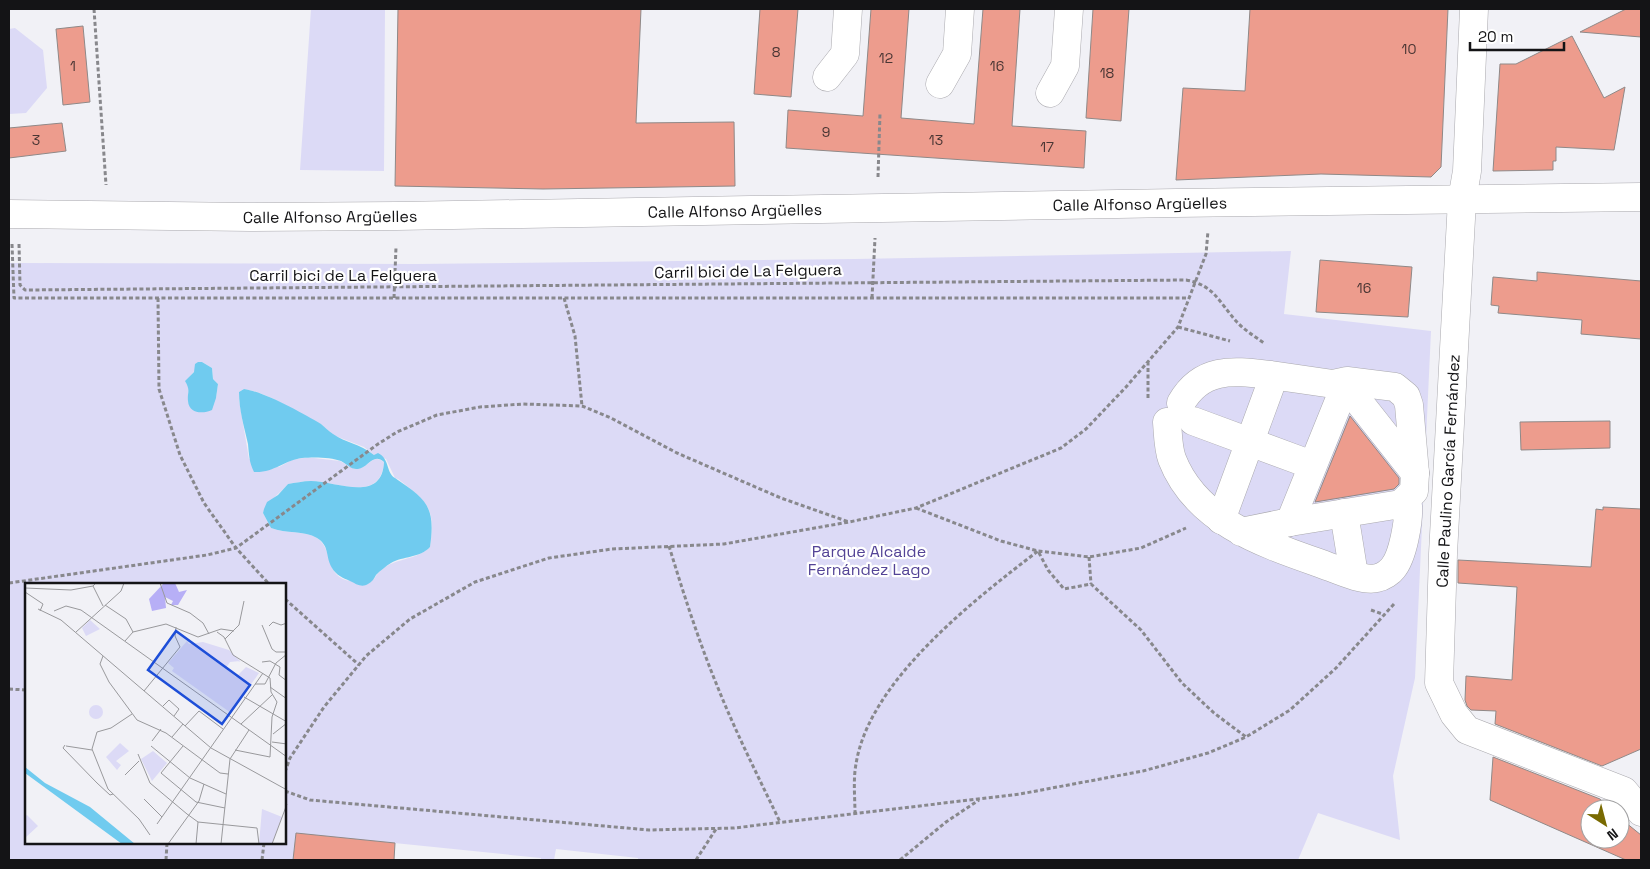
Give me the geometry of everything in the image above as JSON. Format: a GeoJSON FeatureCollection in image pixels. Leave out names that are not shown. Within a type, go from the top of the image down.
{"type":"FeatureCollection","features":[{"type":"Feature","properties":{"kind":"street"},"geometry":{"type":"LineString","coordinates":[[827,77],[845,54],[848,9]]}},
{"type":"Feature","properties":{"kind":"street"},"geometry":{"type":"LineString","coordinates":[[940,84],[957,54],[960,9]]}},
{"type":"Feature","properties":{"kind":"street"},"geometry":{"type":"LineString","coordinates":[[1050,93],[1065,66],[1069,9]]}},
{"type":"Feature","properties":{"kind":"street","name":"Calle Paulino García Fernández"},"geometry":{"type":"LineString","coordinates":[[1474,9],[1467,171],[1462,200],[1443,554],[1439,683],[1454,714],[1467,730],[1624,791],[1640,805]]}},
{"type":"Feature","properties":{"kind":"street","name":"Calle Alfonso Argüelles"},"geometry":{"type":"LineString","coordinates":[[13,214],[241,217],[396,216],[1641,197]]}},
{"type":"Feature","properties":{"kind":"street"},"geometry":{"type":"LineString","coordinates":[[1231,526],[1290,522],[1401,504],[1408,506],[1408,516],[1399,558],[1393,568],[1385,575],[1376,579],[1354,575],[1280,550],[1231,526],[1211,512],[1195,496],[1181,476],[1172,458],[1168,438],[1181,415],[1185,395],[1197,383],[1208,376],[1236,371],[1338,387],[1358,402],[1415,473]]}},
{"type":"Feature","properties":{"kind":"street"},"geometry":{"type":"LineString","coordinates":[[1231,526],[1249,442],[1274,376]]}},
{"type":"Feature","properties":{"kind":"street"},"geometry":{"type":"LineString","coordinates":[[1290,522],[1312,465],[1338,387],[1347,381],[1395,387],[1406,396],[1409,405],[1415,473],[1414,491],[1401,504]]}},
{"type":"Feature","properties":{"kind":"street"},"geometry":{"type":"LineString","coordinates":[[1181,415],[1312,465]]}},
{"type":"Feature","properties":{"kind":"street"},"geometry":{"type":"LineString","coordinates":[[1344,513],[1354,575]]}},
{"type":"Feature","properties":{"kind":"path"},"geometry":{"type":"LineString","coordinates":[[94,9],[106,184],[101,191]]}},
{"type":"Feature","properties":{"kind":"path"},"geometry":{"type":"LineString","coordinates":[[286,769],[290,758],[324,707],[366,656],[410,619],[475,582],[549,558],[612,549],[724,544],[916,508],[1060,448],[1086,429],[1126,387],[1178,327],[1206,254],[1210,203]]}},
{"type":"Feature","properties":{"kind":"path"},"geometry":{"type":"LineString","coordinates":[[13,214],[11,257],[14,298],[1189,298]]}},
{"type":"Feature","properties":{"kind":"path","name":"Carril bici de La Felguera"},"geometry":{"type":"LineString","coordinates":[[13,214],[20,284],[25,290],[1176,280],[1196,282]]}},
{"type":"Feature","properties":{"kind":"path"},"geometry":{"type":"LineString","coordinates":[[394,298],[396,216]]}},
{"type":"Feature","properties":{"kind":"path"},"geometry":{"type":"LineString","coordinates":[[1196,282],[1211,290],[1236,322],[1267,345]]}},
{"type":"Feature","properties":{"kind":"path"},"geometry":{"type":"LineString","coordinates":[[158,298],[159,389],[180,455],[204,502],[236,548],[269,583]]}},
{"type":"Feature","properties":{"kind":"path"},"geometry":{"type":"LineString","coordinates":[[564,298],[575,336],[582,406]]}},
{"type":"Feature","properties":{"kind":"path"},"geometry":{"type":"LineString","coordinates":[[1178,327],[1232,341]]}},
{"type":"Feature","properties":{"kind":"path"},"geometry":{"type":"LineString","coordinates":[[9,583],[207,555],[236,548],[397,432],[437,415],[480,407],[523,404],[582,406],[611,418],[677,453],[711,468],[781,498],[849,522]]}},
{"type":"Feature","properties":{"kind":"path"},"geometry":{"type":"LineString","coordinates":[[916,508],[1001,541],[1038,551],[1089,557],[1141,548],[1193,524]]}},
{"type":"Feature","properties":{"kind":"path"},"geometry":{"type":"LineString","coordinates":[[669,546],[687,606],[716,683],[745,750],[780,822]]}},
{"type":"Feature","properties":{"kind":"path"},"geometry":{"type":"LineString","coordinates":[[1038,551],[1048,570],[1064,589],[1091,584]]}},
{"type":"Feature","properties":{"kind":"path"},"geometry":{"type":"LineString","coordinates":[[855,814],[856,765],[863,736],[882,700],[905,670],[931,642],[988,589],[1038,551]]}},
{"type":"Feature","properties":{"kind":"path"},"geometry":{"type":"LineString","coordinates":[[1089,557],[1091,584],[1141,630],[1182,684],[1214,713],[1246,737]]}},
{"type":"Feature","properties":{"kind":"path"},"geometry":{"type":"LineString","coordinates":[[286,600],[359,665]]}},
{"type":"Feature","properties":{"kind":"path"},"geometry":{"type":"LineString","coordinates":[[286,791],[310,800],[649,830],[734,828],[1020,794],[1143,771],[1208,753],[1246,737],[1290,710],[1336,668],[1397,601]]}},
{"type":"Feature","properties":{"kind":"path"},"geometry":{"type":"LineString","coordinates":[[9,689],[25,690]]}},
{"type":"Feature","properties":{"kind":"path"},"geometry":{"type":"LineString","coordinates":[[900,860],[946,822],[981,799]]}},
{"type":"Feature","properties":{"kind":"path"},"geometry":{"type":"LineString","coordinates":[[696,860],[717,828]]}},
{"type":"Feature","properties":{"kind":"path"},"geometry":{"type":"LineString","coordinates":[[166,860],[167,844]]}},
{"type":"Feature","properties":{"kind":"path"},"geometry":{"type":"LineString","coordinates":[[262,860],[264,844]]}},
{"type":"Feature","properties":{"kind":"green space"},"geometry":{"type":"Polygon","coordinates":[[[311,9],[385,9],[384,171],[300,170],[311,9]]]}},
{"type":"Feature","properties":{"kind":"green space"},"geometry":{"type":"Polygon","coordinates":[[[15,28],[43,50],[47,88],[26,113],[9,114],[9,29],[15,28]]]}},
{"type":"Feature","properties":{"kind":"green space","name":"Parque Alcalde Fernández Lago"},"geometry":{"type":"Polygon","coordinates":[[[1291,251],[1284,314],[1431,331],[1415,678],[1393,776],[1400,840],[1318,813],[1298,860],[638,860],[638,858],[556,849],[554,860],[541,860],[541,858],[296,833],[293,860],[9,860],[9,263],[416,264],[855,259],[1291,251]],[[202,362],[186,381],[189,388],[188,401],[216,398],[218,384],[213,379],[212,368],[202,362]],[[244,389],[239,392],[239,400],[249,459],[279,467],[292,460],[314,458],[340,461],[354,469],[363,467],[375,459],[384,462],[381,475],[375,483],[366,486],[344,486],[311,481],[288,484],[271,501],[263,513],[271,528],[306,534],[317,538],[326,549],[337,575],[342,579],[351,581],[374,579],[379,572],[393,563],[416,556],[430,547],[432,523],[428,507],[423,500],[395,478],[386,459],[374,455],[364,447],[333,435],[322,425],[272,398],[244,389]]]}},
{"type":"Feature","properties":{"kind":"water"},"geometry":{"type":"Polygon","coordinates":[[[202,362],[212,368],[213,379],[218,384],[212,410],[205,412],[194,411],[189,405],[188,387],[185,381],[194,372],[195,364],[202,362]]]}},
{"type":"Feature","properties":{"kind":"water"},"geometry":{"type":"Polygon","coordinates":[[[244,389],[283,403],[321,424],[338,437],[374,455],[378,453],[382,456],[392,476],[414,492],[426,505],[430,513],[431,522],[430,547],[426,551],[391,563],[378,573],[371,582],[361,586],[336,573],[330,564],[324,544],[317,538],[306,534],[271,528],[263,513],[264,509],[267,502],[278,495],[288,484],[311,481],[356,487],[367,486],[375,483],[381,475],[384,462],[377,459],[362,468],[356,469],[341,461],[332,459],[302,458],[268,471],[254,472],[250,461],[240,405],[239,392],[244,389]]]}},
{"type":"Feature","properties":{"kind":"building"},"geometry":{"type":"Polygon","coordinates":[[[398,9],[641,9],[636,123],[734,122],[735,186],[543,189],[395,186],[398,9]]]}},
{"type":"Feature","properties":{"kind":"building"},"geometry":{"type":"Polygon","coordinates":[[[760,9],[798,9],[791,97],[754,94],[760,9]]]}},
{"type":"Feature","properties":{"kind":"building"},"geometry":{"type":"Polygon","coordinates":[[[871,9],[909,9],[901,118],[974,124],[983,9],[1020,9],[1012,126],[1086,131],[1084,168],[786,148],[788,110],[863,116],[871,9]]]}},
{"type":"Feature","properties":{"kind":"building"},"geometry":{"type":"Polygon","coordinates":[[[1093,9],[1129,9],[1121,121],[1086,118],[1093,9]]]}},
{"type":"Feature","properties":{"kind":"building"},"geometry":{"type":"Polygon","coordinates":[[[1250,9],[1448,9],[1441,167],[1431,177],[1321,174],[1176,180],[1183,88],[1245,91],[1250,9]]]}},
{"type":"Feature","properties":{"kind":"building"},"geometry":{"type":"Polygon","coordinates":[[[1626,9],[1641,9],[1641,37],[1580,32],[1626,9]]]}},
{"type":"Feature","properties":{"kind":"building"},"geometry":{"type":"Polygon","coordinates":[[[83,26],[90,102],[63,105],[56,29],[83,26]]]}},
{"type":"Feature","properties":{"kind":"building"},"geometry":{"type":"Polygon","coordinates":[[[1572,36],[1604,98],[1625,87],[1614,150],[1556,147],[1556,161],[1553,161],[1553,170],[1493,171],[1500,64],[1516,64],[1572,36]]]}},
{"type":"Feature","properties":{"kind":"building"},"geometry":{"type":"Polygon","coordinates":[[[62,123],[66,151],[9,158],[9,128],[62,123]]]}},
{"type":"Feature","properties":{"kind":"building"},"geometry":{"type":"Polygon","coordinates":[[[1320,260],[1412,267],[1408,317],[1316,312],[1320,260]]]}},
{"type":"Feature","properties":{"kind":"building"},"geometry":{"type":"Polygon","coordinates":[[[1537,272],[1641,281],[1641,339],[1581,334],[1582,320],[1498,313],[1499,306],[1491,305],[1493,277],[1537,281],[1537,272]]]}},
{"type":"Feature","properties":{"kind":"building"},"geometry":{"type":"Polygon","coordinates":[[[1350,416],[1399,478],[1399,484],[1394,489],[1315,502],[1350,416]]]}},
{"type":"Feature","properties":{"kind":"building"},"geometry":{"type":"Polygon","coordinates":[[[1610,421],[1610,448],[1521,450],[1520,422],[1610,421]]]}},
{"type":"Feature","properties":{"kind":"building"},"geometry":{"type":"Polygon","coordinates":[[[1603,507],[1641,509],[1641,749],[1602,766],[1495,724],[1496,711],[1471,710],[1467,706],[1465,700],[1466,676],[1512,680],[1517,587],[1458,583],[1458,560],[1591,567],[1596,509],[1603,510],[1603,507]]]}},
{"type":"Feature","properties":{"kind":"building"},"geometry":{"type":"Polygon","coordinates":[[[1493,757],[1600,799],[1580,799],[1580,840],[1490,800],[1493,757]]]}},
{"type":"Feature","properties":{"kind":"building"},"geometry":{"type":"Polygon","coordinates":[[[1630,826],[1641,835],[1641,860],[1626,860],[1601,849],[1630,849],[1630,826]]]}},
{"type":"Feature","properties":{"kind":"building"},"geometry":{"type":"Polygon","coordinates":[[[296,833],[395,843],[394,860],[293,860],[296,833]]]}}]}
